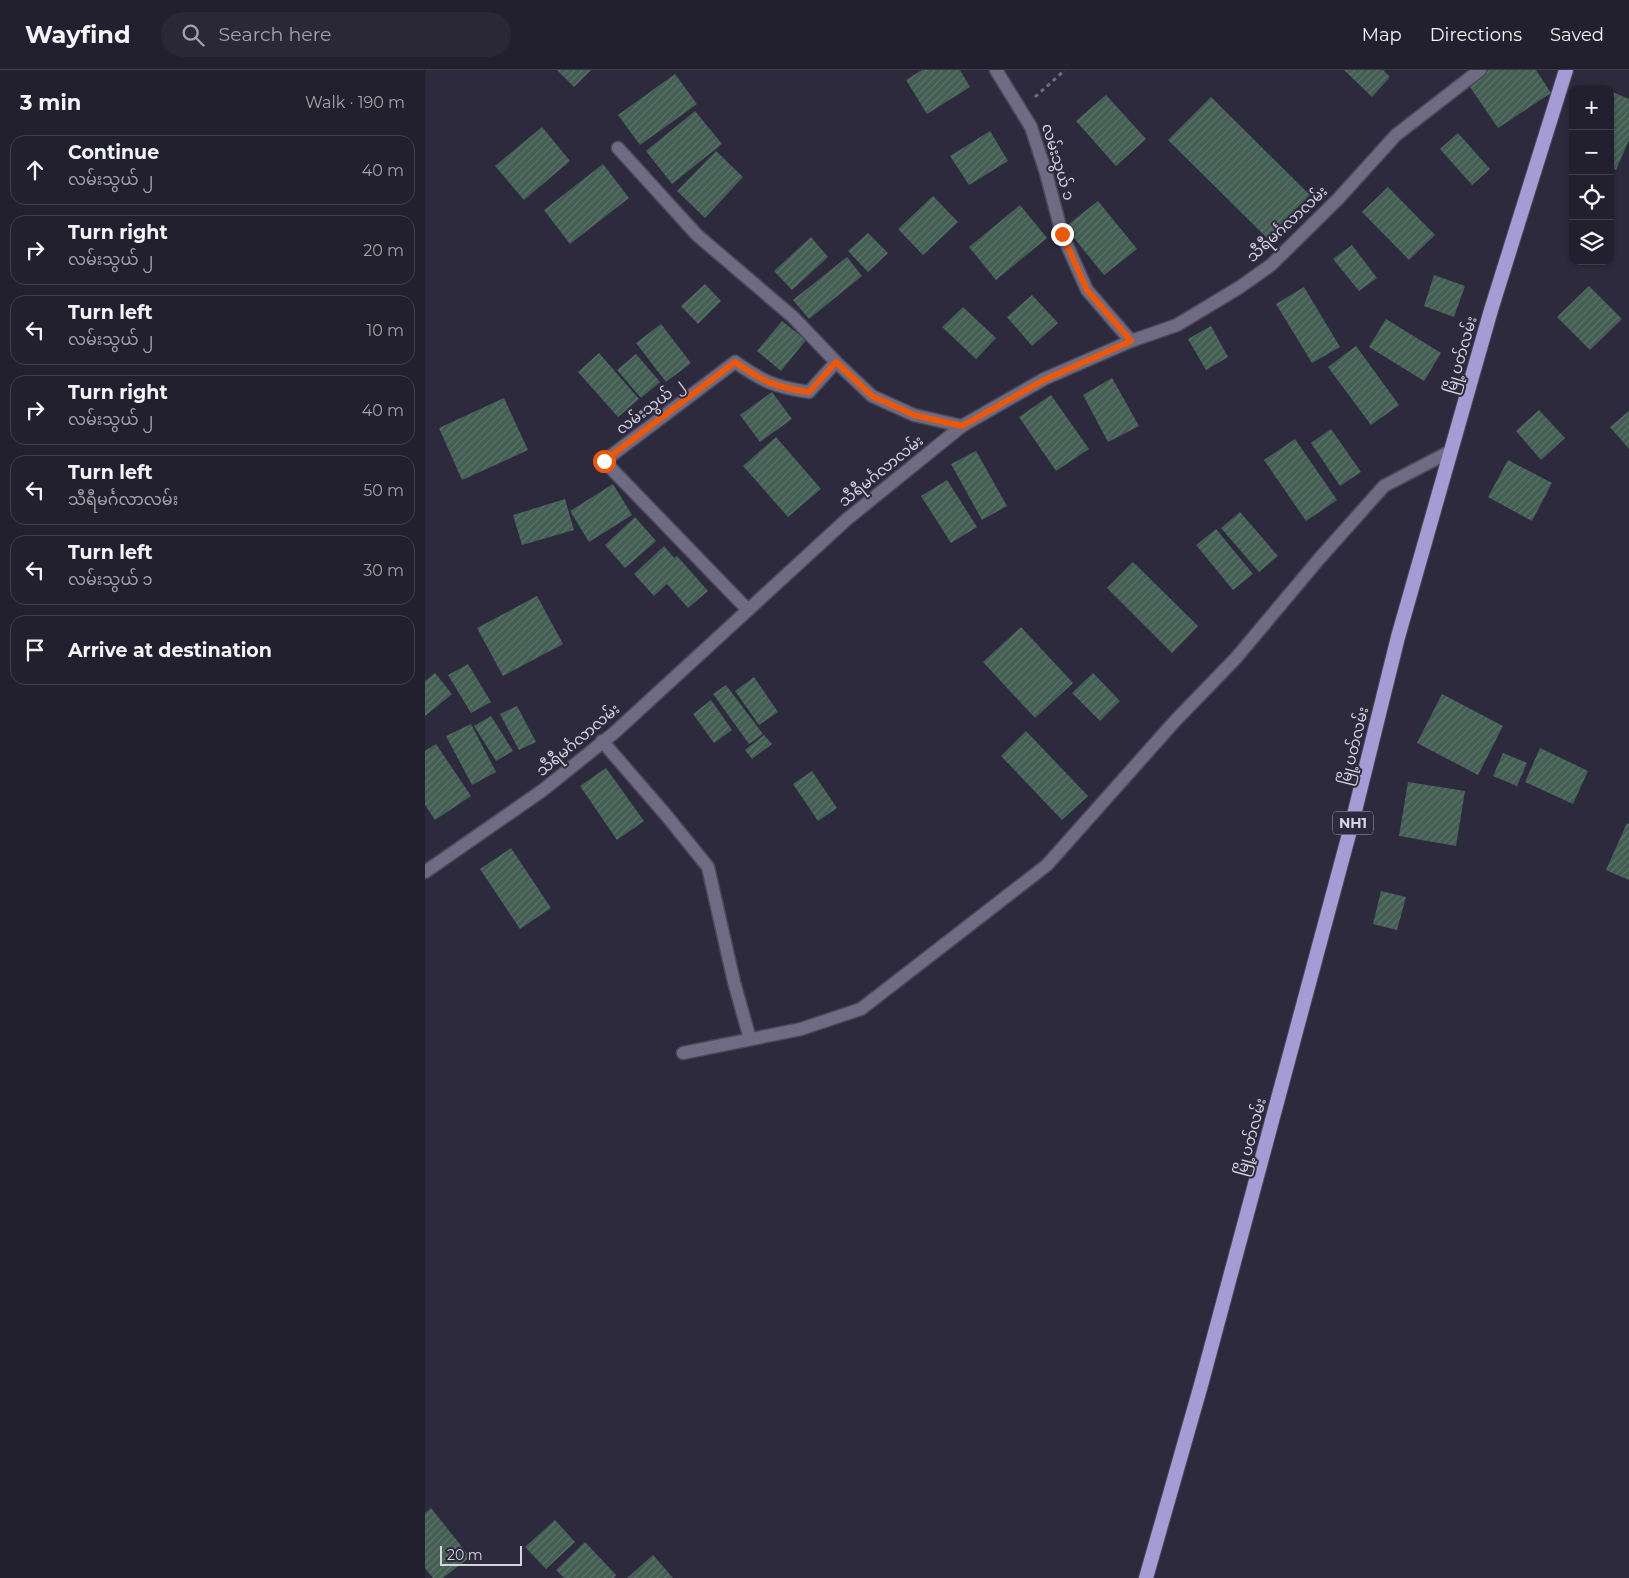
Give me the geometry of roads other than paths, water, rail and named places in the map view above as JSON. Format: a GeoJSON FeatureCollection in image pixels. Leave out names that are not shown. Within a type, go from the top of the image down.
{"type":"FeatureCollection","features":[{"type":"Feature","properties":{"kind":"highway","name":"မြို့ပတ်လမ်း"},"geometry":{"type":"LineString","coordinates":[[1146,1578],[1211,1347],[1353,823],[1397,637],[1491,310],[1565,70]]}},
{"type":"Feature","properties":{"kind":"street","name":"လမ်းသွယ် ၁"},"geometry":{"type":"LineString","coordinates":[[997,70],[1031,127],[1047,173],[1062,234],[1087,290],[1131,341]]}},
{"type":"Feature","properties":{"kind":"street","name":"သီရီမင်္ဂလာလမ်း"},"geometry":{"type":"LineString","coordinates":[[425,872],[543,790],[603,742],[845,520],[962,426],[1044,380],[1131,341],[1177,325],[1240,288],[1271,265],[1338,199],[1396,134],[1481,70]]}},
{"type":"Feature","properties":{"kind":"street"},"geometry":{"type":"LineString","coordinates":[[618,148],[697,235],[793,316],[836,362],[872,396],[914,415],[962,426]]}},
{"type":"Feature","properties":{"kind":"street","name":"လမ်းသွယ် ၂"},"geometry":{"type":"LineString","coordinates":[[748,610],[604,461],[735,362],[763,380],[783,388],[809,392],[836,362]]}},
{"type":"Feature","properties":{"kind":"street"},"geometry":{"type":"LineString","coordinates":[[683,1053],[801,1029],[861,1009],[1047,865],[1175,721],[1236,658],[1319,559],[1384,486],[1451,451]]}},
{"type":"Feature","properties":{"kind":"street"},"geometry":{"type":"LineString","coordinates":[[603,742],[708,867],[734,982],[750,1039]]}}]}
